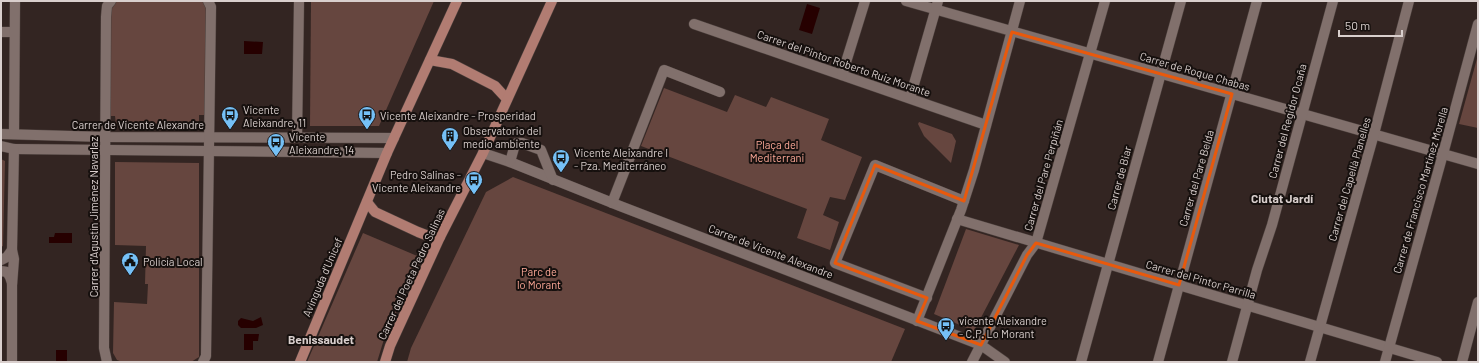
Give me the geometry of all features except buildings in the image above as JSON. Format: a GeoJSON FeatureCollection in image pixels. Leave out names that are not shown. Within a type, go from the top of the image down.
{"type":"FeatureCollection","features":[{"type":"Feature","properties":{"kind":"main road","name":"Avinguda d'Unicef"},"geometry":{"type":"LineString","coordinates":[[300,362],[387,153],[457,1]]}},
{"type":"Feature","properties":{"kind":"main road","name":"Carrer del Poeta Pedro Salinas"},"geometry":{"type":"LineString","coordinates":[[385,362],[390,346],[440,237],[483,153],[552,1]]}},
{"type":"Feature","properties":{"kind":"main road"},"geometry":{"type":"LineString","coordinates":[[430,60],[452,64],[495,86],[507,99]]}},
{"type":"Feature","properties":{"kind":"main road"},"geometry":{"type":"LineString","coordinates":[[367,202],[375,212],[382,216],[431,237],[440,237]]}},
{"type":"Feature","properties":{"kind":"street"},"geometry":{"type":"LineString","coordinates":[[14,134],[15,1]]}},
{"type":"Feature","properties":{"kind":"street","name":"Carrer d'Agustín Jiménez Navarlaz"},"geometry":{"type":"LineString","coordinates":[[107,362],[104,348],[106,17],[108,6],[111,1]]}},
{"type":"Feature","properties":{"kind":"street"},"geometry":{"type":"LineString","coordinates":[[203,362],[206,356],[211,7],[208,1]]}},
{"type":"Feature","properties":{"kind":"street"},"geometry":{"type":"LineString","coordinates":[[297,137],[299,1]]}},
{"type":"Feature","properties":{"kind":"street"},"geometry":{"type":"LineString","coordinates":[[842,75],[865,1]]}},
{"type":"Feature","properties":{"kind":"street","name":"Carrer de Roque Chabas"},"geometry":{"type":"LineString","coordinates":[[906,1],[937,5],[1012,32],[1091,53],[1095,56],[1160,73],[1478,164]]}},
{"type":"Feature","properties":{"kind":"street"},"geometry":{"type":"LineString","coordinates":[[917,321],[964,201],[1020,1]]}},
{"type":"Feature","properties":{"kind":"street","name":"Carrer del Pare Perpiñán"},"geometry":{"type":"LineString","coordinates":[[972,362],[1026,255],[1036,243],[1105,1]]}},
{"type":"Feature","properties":{"kind":"street","name":"Carrer de Biar"},"geometry":{"type":"LineString","coordinates":[[1081,362],[1180,1]]}},
{"type":"Feature","properties":{"kind":"street","name":"Carrer del Pare Belda"},"geometry":{"type":"LineString","coordinates":[[1158,362],[1257,1]]}},
{"type":"Feature","properties":{"kind":"street","name":"Carrer del Regidor Ocaña"},"geometry":{"type":"LineString","coordinates":[[1232,362],[1272,225],[1332,1]]}},
{"type":"Feature","properties":{"kind":"street","name":"Carrer del Capellà Planelles"},"geometry":{"type":"LineString","coordinates":[[1310,362],[1374,134],[1409,1]]}},
{"type":"Feature","properties":{"kind":"street"},"geometry":{"type":"LineString","coordinates":[[910,98],[937,5]]}},
{"type":"Feature","properties":{"kind":"street","name":"Carrer del Pintor Roberto Ruiz Morante"},"geometry":{"type":"LineString","coordinates":[[694,24],[986,125]]}},
{"type":"Feature","properties":{"kind":"street","name":"Carrer de Francisco Martínez Morella"},"geometry":{"type":"LineString","coordinates":[[1385,362],[1478,24]]}},
{"type":"Feature","properties":{"kind":"street"},"geometry":{"type":"LineString","coordinates":[[1,32],[14,32]]}},
{"type":"Feature","properties":{"kind":"street"},"geometry":{"type":"LineString","coordinates":[[612,203],[664,70],[720,92]]}},
{"type":"Feature","properties":{"kind":"street","name":"Carrer de Vicente Alexandre"},"geometry":{"type":"LineString","coordinates":[[1,134],[394,138]]}},
{"type":"Feature","properties":{"kind":"street"},"geometry":{"type":"LineString","coordinates":[[510,162],[517,143],[522,143],[541,150],[553,180]]}},
{"type":"Feature","properties":{"kind":"street"},"geometry":{"type":"LineString","coordinates":[[1,146],[14,149],[387,153]]}},
{"type":"Feature","properties":{"kind":"street"},"geometry":{"type":"LineString","coordinates":[[12,362],[14,149]]}},
{"type":"Feature","properties":{"kind":"street","name":"Carrer de Vicente Alexandre"},"geometry":{"type":"LineString","coordinates":[[483,153],[510,162],[612,203],[981,345],[1004,362]]}},
{"type":"Feature","properties":{"kind":"street","name":"Carrer de Vicente Alexandre"},"geometry":{"type":"LineString","coordinates":[[927,298],[835,263],[875,165],[964,201]]}},
{"type":"Feature","properties":{"kind":"street","name":"Carrer del Pintor Parrilla"},"geometry":{"type":"LineString","coordinates":[[957,218],[1036,243],[1437,362]]}},
{"type":"Feature","properties":{"kind":"street"},"geometry":{"type":"LineString","coordinates":[[1,260],[7,257],[12,250]]}},
{"type":"Feature","properties":{"kind":"street"},"geometry":{"type":"LineString","coordinates":[[1,270],[7,272],[12,285]]}},
{"type":"Feature","properties":{"kind":"street"},"geometry":{"type":"LineString","coordinates":[[1462,362],[1478,302]]}},
{"type":"Feature","properties":{"kind":"highlighted area"},"geometry":{"type":"Polygon","coordinates":[[[1012,32],[1232,94],[1179,285],[1036,243],[1027,255],[981,345],[917,321],[927,298],[835,263],[875,165],[964,201],[1012,32]]]}},
{"type":"Feature","properties":{"kind":"green space"},"geometry":{"type":"Polygon","coordinates":[[[114,1],[203,1],[206,8],[205,115],[199,115],[199,123],[116,124],[115,116],[110,116],[110,9],[114,1]]]}},
{"type":"Feature","properties":{"kind":"green space"},"geometry":{"type":"Polygon","coordinates":[[[311,1],[434,1],[379,126],[310,126],[311,1]]]}},
{"type":"Feature","properties":{"kind":"green space"},"geometry":{"type":"Polygon","coordinates":[[[1478,55],[1478,128],[1459,124],[1478,55]]]}},
{"type":"Feature","properties":{"kind":"green space","name":"Plaça del Mediterrani"},"geometry":{"type":"Polygon","coordinates":[[[664,88],[727,112],[735,95],[766,107],[771,97],[829,119],[821,140],[862,157],[845,200],[830,197],[823,215],[839,222],[830,250],[797,238],[807,209],[641,146],[664,88]]]}},
{"type":"Feature","properties":{"kind":"green space"},"geometry":{"type":"Polygon","coordinates":[[[919,122],[952,134],[956,141],[951,163],[924,136],[918,124],[919,122]]]}},
{"type":"Feature","properties":{"kind":"green space"},"geometry":{"type":"Polygon","coordinates":[[[1,159],[5,161],[3,246],[1,247],[1,159]]]}},
{"type":"Feature","properties":{"kind":"green space"},"geometry":{"type":"Polygon","coordinates":[[[115,162],[199,163],[199,357],[191,362],[123,362],[117,360],[113,353],[114,302],[147,304],[148,284],[145,284],[146,246],[115,245],[115,162]]]}},
{"type":"Feature","properties":{"kind":"green space","name":"Parc de lo Morant"},"geometry":{"type":"Polygon","coordinates":[[[513,177],[905,329],[891,362],[407,362],[411,348],[486,192],[513,177]]]}},
{"type":"Feature","properties":{"kind":"green space"},"geometry":{"type":"Polygon","coordinates":[[[966,229],[1019,245],[974,331],[934,314],[966,229]]]}},
{"type":"Feature","properties":{"kind":"green space"},"geometry":{"type":"Polygon","coordinates":[[[363,233],[422,258],[385,336],[377,362],[307,362],[363,233]]]}},
{"type":"Feature","properties":{"kind":"shaded area"},"geometry":{"type":"Polygon","coordinates":[[[807,4],[820,8],[812,34],[799,30],[807,4]]]}},
{"type":"Feature","properties":{"kind":"shaded area"},"geometry":{"type":"Polygon","coordinates":[[[244,41],[263,42],[262,54],[244,54],[244,41]]]}},
{"type":"Feature","properties":{"kind":"shaded area"},"geometry":{"type":"Polygon","coordinates":[[[55,233],[72,233],[72,243],[49,243],[49,237],[54,237],[55,233]]]}},
{"type":"Feature","properties":{"kind":"shaded area"},"geometry":{"type":"Polygon","coordinates":[[[261,317],[263,325],[256,328],[241,328],[238,325],[238,321],[241,318],[253,321],[261,317]]]}},
{"type":"Feature","properties":{"kind":"shaded area"},"geometry":{"type":"Polygon","coordinates":[[[244,334],[259,334],[258,341],[253,341],[253,350],[244,350],[244,334]]]}},
{"type":"Feature","properties":{"kind":"shaded area"},"geometry":{"type":"Polygon","coordinates":[[[56,350],[67,350],[67,362],[56,362],[56,350]]]}},
{"type":"Feature","properties":{"kind":"place","name":"Vicente Aleixandre, 11"},"geometry":{"type":"Point","coordinates":[230,130]}},
{"type":"Feature","properties":{"kind":"place","name":"Vicente Aleixandre - Prosperidad"},"geometry":{"type":"Point","coordinates":[367,130]}},
{"type":"Feature","properties":{"kind":"place","name":"Observatorio del medio ambiente"},"geometry":{"type":"Point","coordinates":[450,151]}},
{"type":"Feature","properties":{"kind":"place","name":"Vicente Aleixandre, 14"},"geometry":{"type":"Point","coordinates":[276,157]}},
{"type":"Feature","properties":{"kind":"place","name":"Vicente Aleixandre I - Pza. Mediterráneo"},"geometry":{"type":"Point","coordinates":[561,173]}},
{"type":"Feature","properties":{"kind":"place","name":"Pedro Salinas - Vicente Aleixandre"},"geometry":{"type":"Point","coordinates":[474,195]}},
{"type":"Feature","properties":{"kind":"place","name":"Policía Local"},"geometry":{"type":"Point","coordinates":[130,276]}},
{"type":"Feature","properties":{"kind":"place","name":"vicente Aleixandre - C.P. Lo Morant"},"geometry":{"type":"Point","coordinates":[946,341]}},
{"type":"Feature","properties":{"kind":"district","name":"Ciutat Jardí"},"geometry":{"type":"Point","coordinates":[1282,198]}},
{"type":"Feature","properties":{"kind":"district","name":"Benissaudet"},"geometry":{"type":"Point","coordinates":[321,339]}}]}
